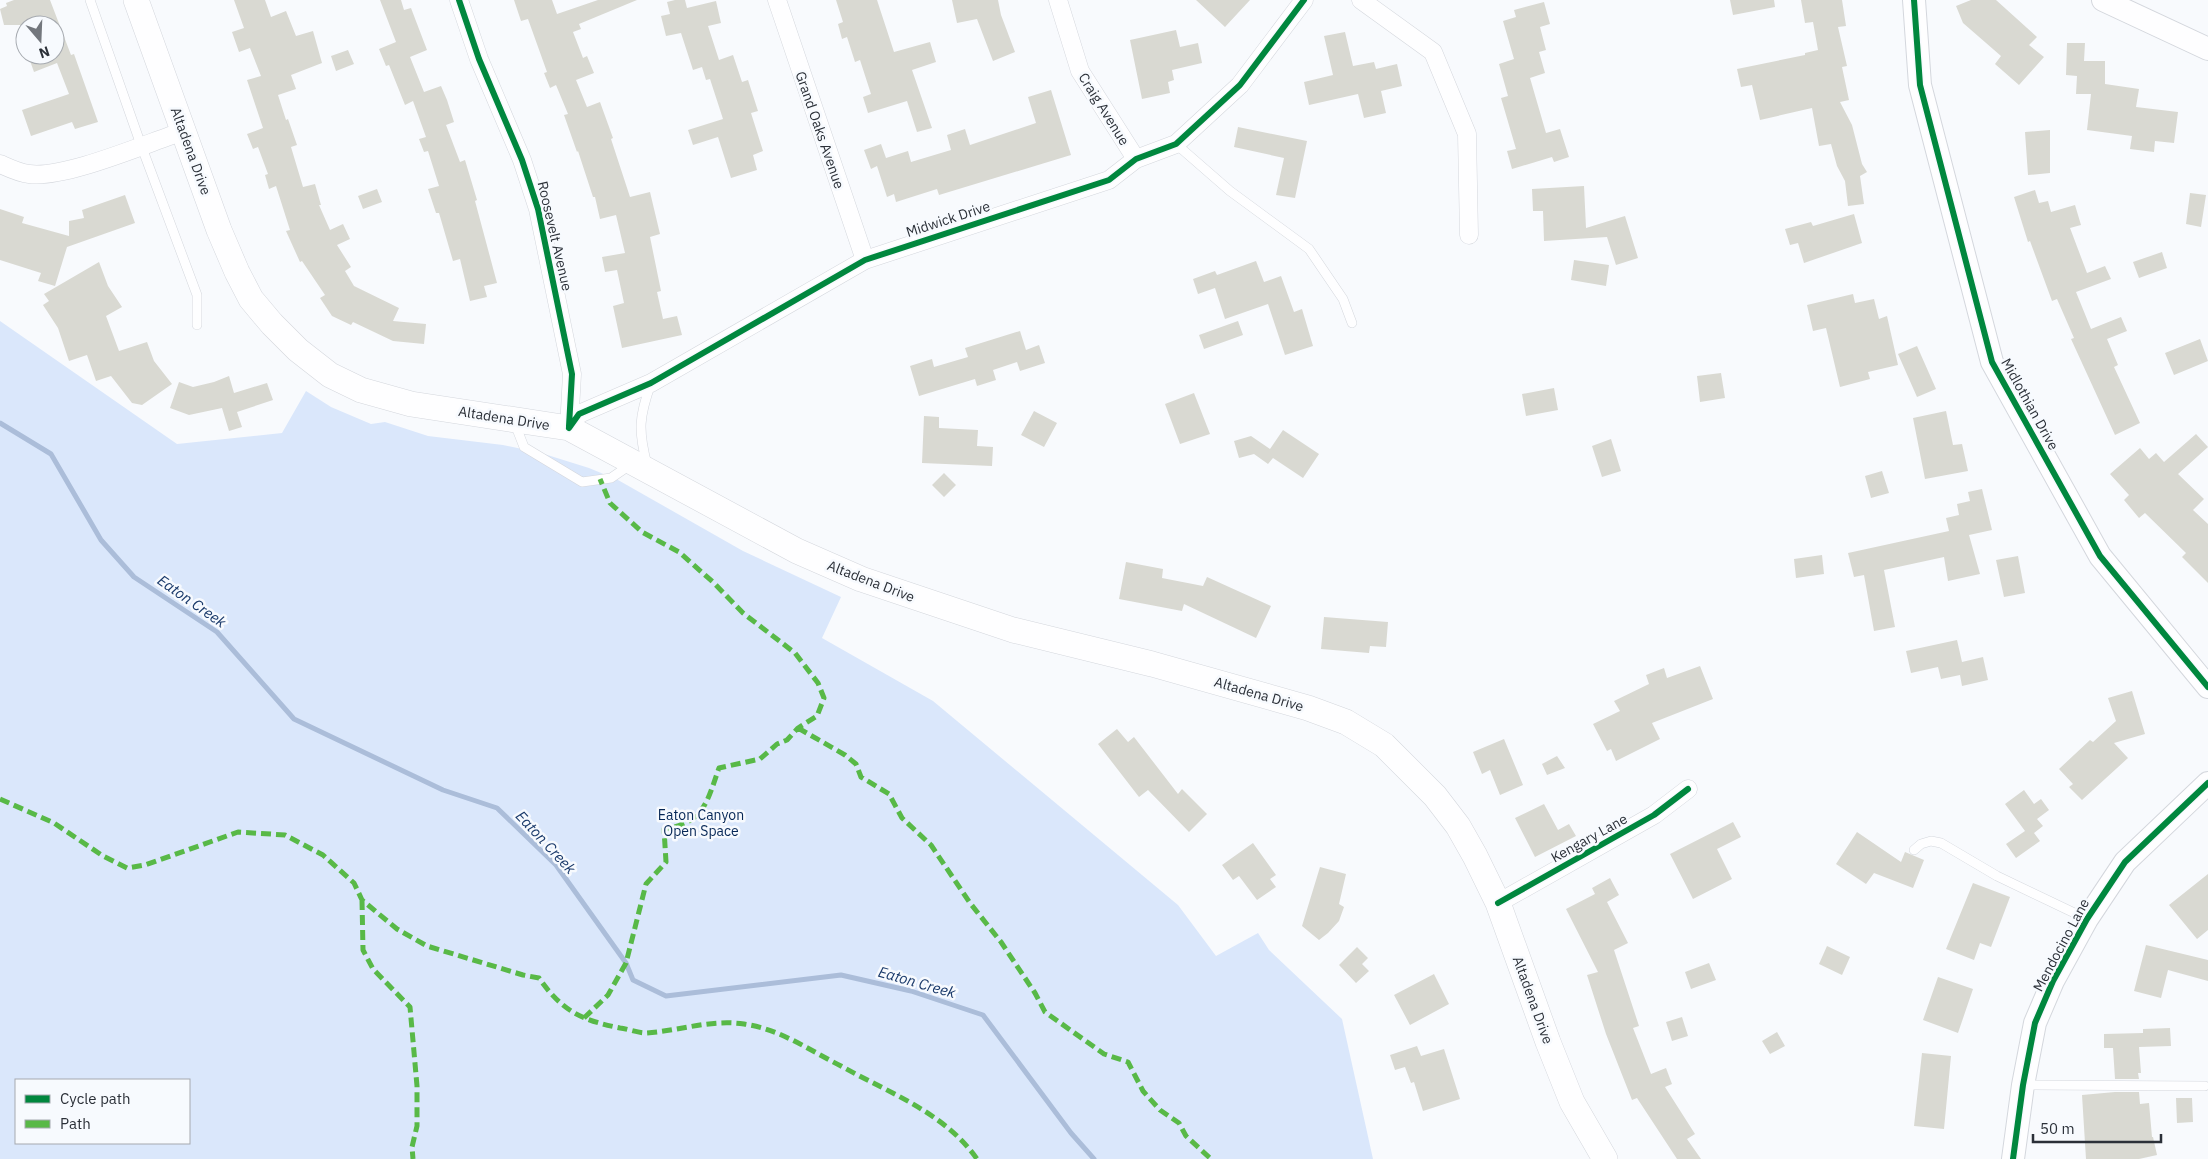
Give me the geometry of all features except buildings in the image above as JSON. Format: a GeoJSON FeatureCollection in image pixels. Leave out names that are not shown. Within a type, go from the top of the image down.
{"type":"FeatureCollection","features":[{"type":"Feature","properties":{"kind":"main road","name":"Altadena Drive"},"geometry":{"type":"LineString","coordinates":[[136,0],[219,230],[237,272],[252,299],[272,324],[298,350],[330,375],[361,390],[411,404],[568,428],[797,551],[891,590],[1013,630],[1152,664],[1308,708],[1346,722],[1384,745],[1435,796],[1458,826],[1475,856],[1498,904],[1572,1102],[1605,1159]]}},
{"type":"Feature","properties":{"kind":"street","name":"Roosevelt Avenue"},"geometry":{"type":"LineString","coordinates":[[459,0],[479,59],[522,160],[538,208],[572,374],[568,428]]}},
{"type":"Feature","properties":{"kind":"street","name":"Grand Oaks Avenue"},"geometry":{"type":"LineString","coordinates":[[777,0],[865,260]]}},
{"type":"Feature","properties":{"kind":"street","name":"Craig Avenue"},"geometry":{"type":"LineString","coordinates":[[1058,0],[1080,71],[1136,159]]}},
{"type":"Feature","properties":{"kind":"street","name":"Midwick Drive"},"geometry":{"type":"LineString","coordinates":[[568,428],[579,414],[651,384],[865,260],[1109,180],[1136,159],[1176,144],[1240,85],[1304,0]]}},
{"type":"Feature","properties":{"kind":"street"},"geometry":{"type":"LineString","coordinates":[[1361,0],[1433,52],[1466,134],[1469,234]]}},
{"type":"Feature","properties":{"kind":"street","name":"Midlothian Drive"},"geometry":{"type":"LineString","coordinates":[[1914,0],[1920,85],[1992,362],[2100,556],[2208,686]]}},
{"type":"Feature","properties":{"kind":"street"},"geometry":{"type":"LineString","coordinates":[[2103,0],[2208,49]]}},
{"type":"Feature","properties":{"kind":"street"},"geometry":{"type":"LineString","coordinates":[[0,164],[30,174],[53,173],[75,168],[184,131]]}},
{"type":"Feature","properties":{"kind":"street","name":"Mendocino Lane"},"geometry":{"type":"LineString","coordinates":[[2014,1159],[2023,1085],[2035,1024],[2053,981],[2087,919],[2131,854],[2208,783]]}},
{"type":"Feature","properties":{"kind":"street","name":"Kengary Lane"},"geometry":{"type":"LineString","coordinates":[[1498,904],[1654,815],[1688,789]]}},
{"type":"Feature","properties":{"kind":"lane"},"geometry":{"type":"LineString","coordinates":[[90,0],[197,295],[197,325]]}},
{"type":"Feature","properties":{"kind":"lane"},"geometry":{"type":"LineString","coordinates":[[1176,144],[1230,191],[1309,249],[1343,299],[1352,323]]}},
{"type":"Feature","properties":{"kind":"lane"},"geometry":{"type":"LineString","coordinates":[[514,419],[524,447],[582,482],[611,478],[640,468],[642,446],[641,410],[651,384]]}},
{"type":"Feature","properties":{"kind":"lane"},"geometry":{"type":"LineString","coordinates":[[1914,850],[1921,844],[1931,841],[1942,844],[1997,876],[2087,919]]}},
{"type":"Feature","properties":{"kind":"lane"},"geometry":{"type":"LineString","coordinates":[[2023,1085],[2205,1086]]}},
{"type":"Feature","properties":{"kind":"green space","name":"Eaton Canyon Open Space"},"geometry":{"type":"Polygon","coordinates":[[[0,321],[177,444],[282,433],[306,391],[331,407],[371,424],[385,422],[428,436],[503,445],[541,453],[589,468],[618,480],[743,551],[841,597],[822,638],[933,701],[1178,905],[1216,956],[1258,933],[1269,950],[1342,1019],[1373,1159],[0,1159],[0,321]]]}},
{"type":"Feature","properties":{"kind":"waterway","name":"Eaton Creek"},"geometry":{"type":"LineString","coordinates":[[0,423],[51,454],[101,540],[134,577],[217,632],[294,719],[443,790],[497,808],[556,865],[626,963],[633,980],[666,996],[841,975],[911,991],[983,1015],[1071,1133],[1094,1159]]}},
{"type":"Feature","properties":{"kind":"marked path"},"geometry":{"type":"LineString","coordinates":[[584,1018],[608,995],[626,963],[646,884],[666,862],[664,829],[688,822],[696,816],[707,801],[719,768],[760,759],[777,744],[787,740],[798,728],[817,716],[824,698],[818,683],[795,653],[743,613],[714,583],[679,552],[642,532],[610,503],[600,479]]}},
{"type":"Feature","properties":{"kind":"marked path"},"geometry":{"type":"LineString","coordinates":[[798,728],[845,755],[856,764],[861,777],[889,794],[902,818],[931,845],[970,903],[1001,942],[1035,993],[1045,1012],[1104,1054],[1128,1062],[1143,1091],[1160,1110],[1179,1123],[1186,1136],[1211,1159]]}},
{"type":"Feature","properties":{"kind":"marked path"},"geometry":{"type":"LineString","coordinates":[[0,799],[54,823],[103,856],[127,868],[145,865],[238,832],[285,835],[323,855],[354,883],[362,900],[397,929],[427,946],[523,975],[539,978],[564,1006],[583,1017],[606,1025],[646,1033],[719,1023],[744,1024],[770,1030],[915,1105],[949,1128],[977,1159]]}},
{"type":"Feature","properties":{"kind":"marked path"},"geometry":{"type":"LineString","coordinates":[[362,900],[363,950],[373,969],[410,1007],[417,1086],[417,1126],[412,1147],[413,1159]]}},
{"type":"Feature","properties":{"kind":"cycle path"},"geometry":{"type":"LineString","coordinates":[[459,0],[479,59],[522,160],[538,209],[572,374],[569,426]]}},
{"type":"Feature","properties":{"kind":"cycle path"},"geometry":{"type":"LineString","coordinates":[[569,428],[579,414],[651,383],[865,260],[1109,180],[1136,159],[1176,144],[1240,85],[1304,0]]}},
{"type":"Feature","properties":{"kind":"cycle path"},"geometry":{"type":"LineString","coordinates":[[1914,0],[1920,85],[1992,362],[2100,556],[2208,687]]}},
{"type":"Feature","properties":{"kind":"cycle path"},"geometry":{"type":"LineString","coordinates":[[2013,1159],[2023,1085],[2035,1023],[2053,981],[2087,919],[2125,862],[2208,783]]}},
{"type":"Feature","properties":{"kind":"cycle path"},"geometry":{"type":"LineString","coordinates":[[1498,903],[1654,815],[1688,789]]}}]}
